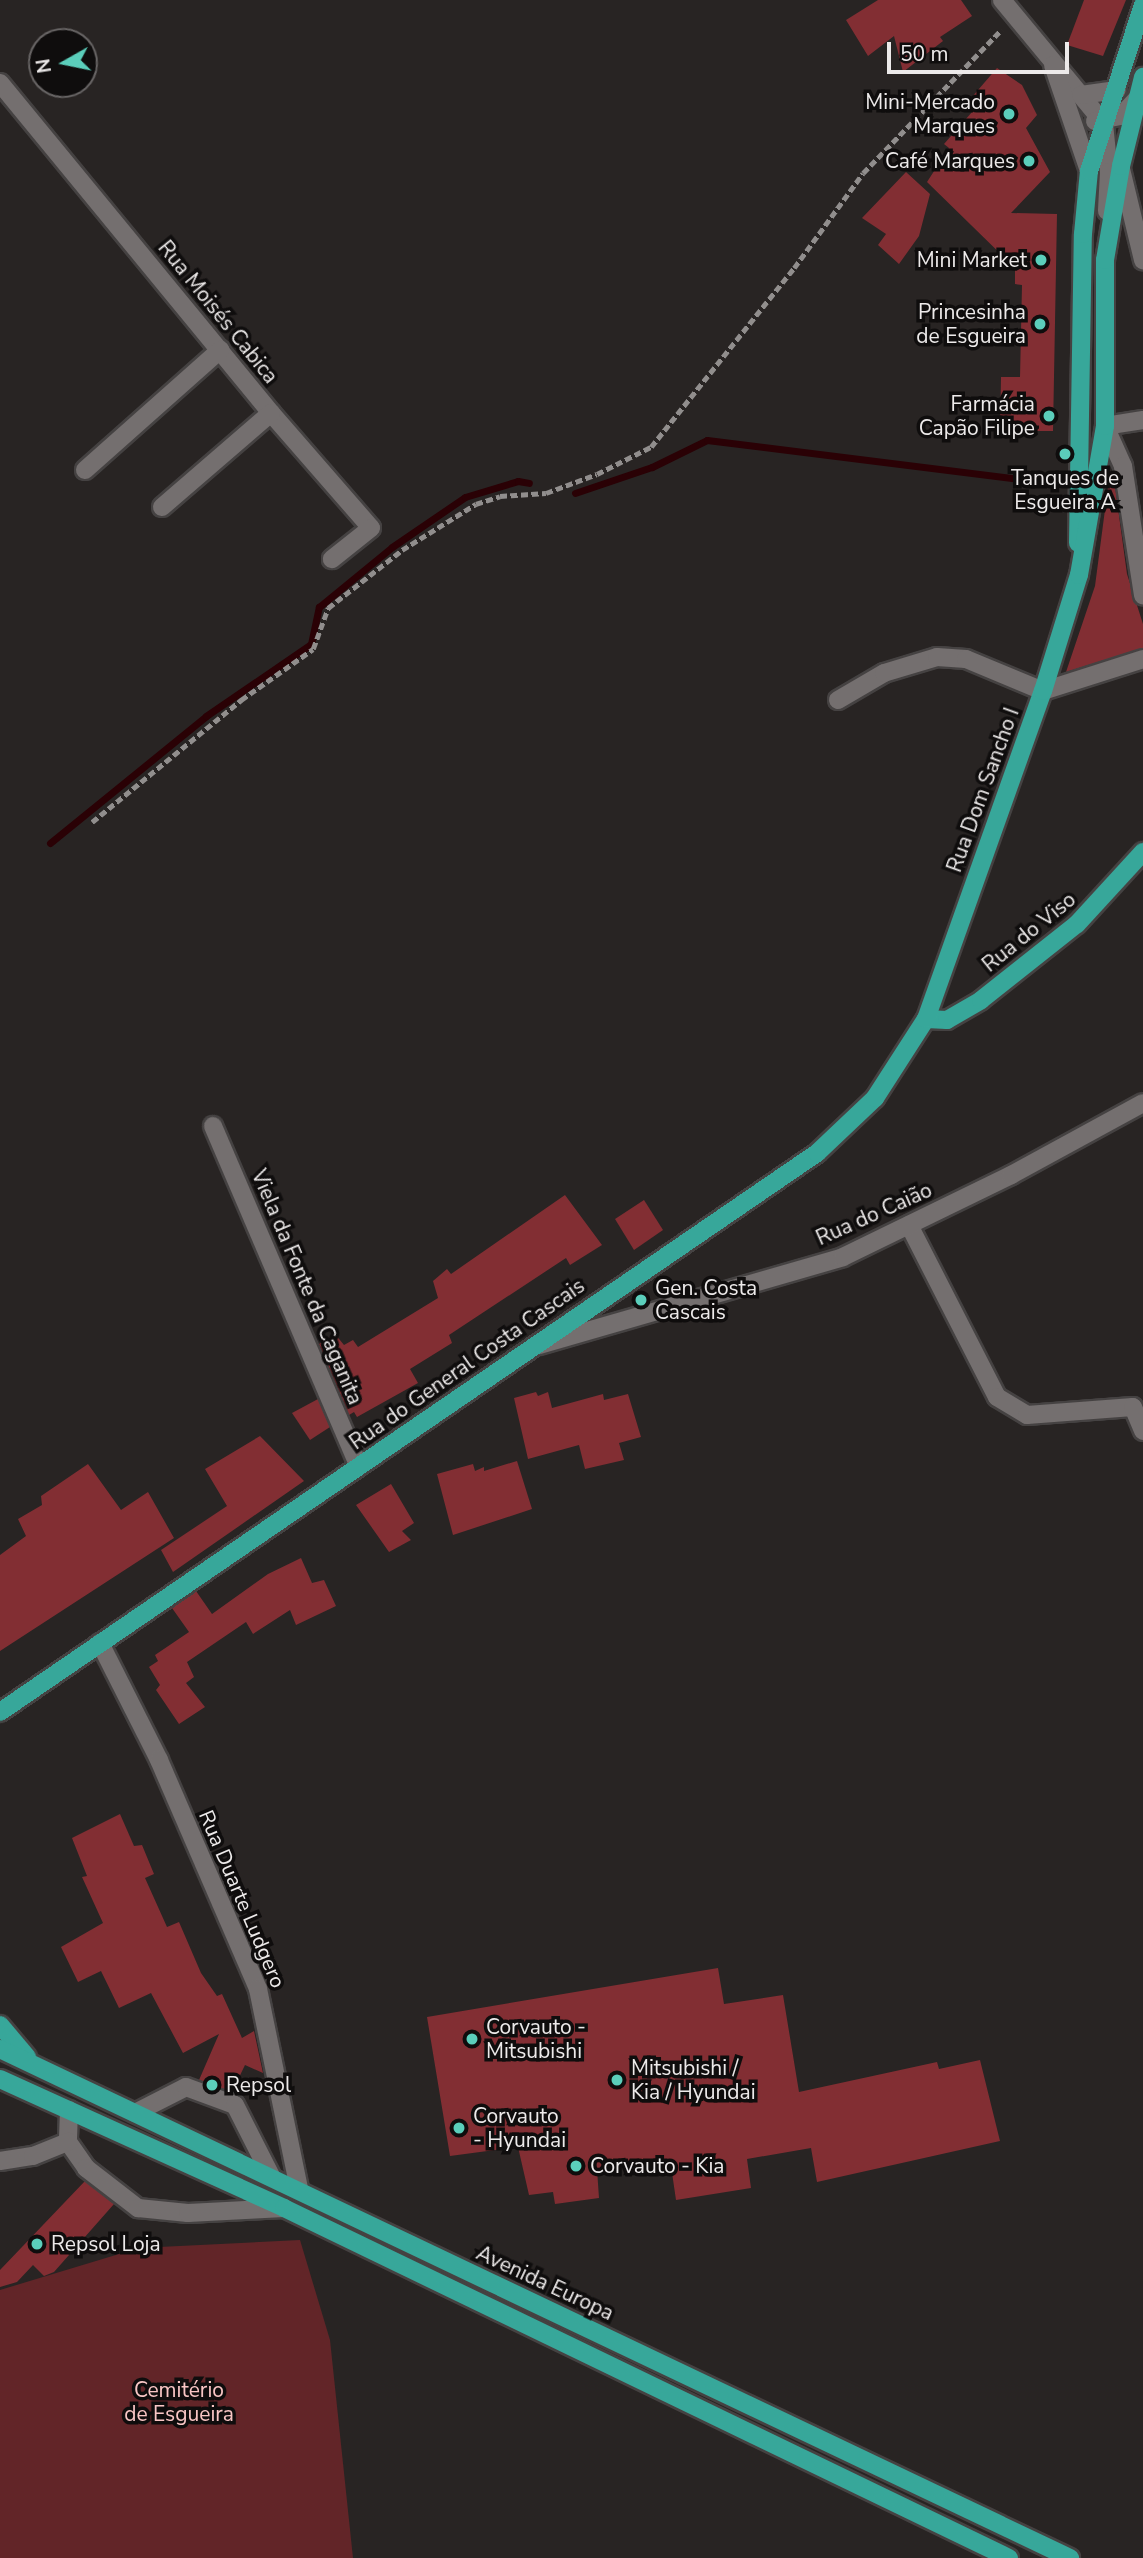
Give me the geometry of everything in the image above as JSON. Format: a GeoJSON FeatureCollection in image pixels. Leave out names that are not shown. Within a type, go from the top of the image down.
{"type":"FeatureCollection","features":[{"type":"Feature","properties":{"kind":"main road","name":"Rua Dom Sancho I"},"geometry":{"type":"LineString","coordinates":[[1079,575],[1079,375],[1089,172],[1143,5]]}},
{"type":"Feature","properties":{"kind":"main road","name":"Rua Dom Sancho I"},"geometry":{"type":"LineString","coordinates":[[926,1018],[1043,691],[1079,575],[1105,426],[1105,260],[1121,166],[1143,77]]}},
{"type":"Feature","properties":{"kind":"main road","name":"Rua do Viso"},"geometry":{"type":"LineString","coordinates":[[926,1018],[947,1020],[981,1000],[1077,924],[1143,852]]}},
{"type":"Feature","properties":{"kind":"main road","name":"Rua do General Costa Cascais"},"geometry":{"type":"LineString","coordinates":[[0,1712],[526,1349],[817,1153],[875,1098],[926,1018]]}},
{"type":"Feature","properties":{"kind":"main road"},"geometry":{"type":"LineString","coordinates":[[0,2025],[29,2060]]}},
{"type":"Feature","properties":{"kind":"main road","name":"Avenida Europa"},"geometry":{"type":"LineString","coordinates":[[0,2049],[29,2060],[135,2113],[299,2188],[1070,2558]]}},
{"type":"Feature","properties":{"kind":"main road"},"geometry":{"type":"LineString","coordinates":[[0,2079],[27,2094],[69,2110],[285,2208],[1009,2558]]}},
{"type":"Feature","properties":{"kind":"main road"},"geometry":{"type":"LineString","coordinates":[[0,2091],[27,2094]]}},
{"type":"Feature","properties":{"kind":"street"},"geometry":{"type":"LineString","coordinates":[[1002,0],[1103,122]]}},
{"type":"Feature","properties":{"kind":"street"},"geometry":{"type":"LineString","coordinates":[[1052,58],[1061,94],[1079,133],[1089,172]]}},
{"type":"Feature","properties":{"kind":"street","name":"Rua Moisés Cabica"},"geometry":{"type":"LineString","coordinates":[[0,83],[271,413],[372,528],[332,559]]}},
{"type":"Feature","properties":{"kind":"street"},"geometry":{"type":"LineString","coordinates":[[1081,95],[1117,90]]}},
{"type":"Feature","properties":{"kind":"street"},"geometry":{"type":"LineString","coordinates":[[1061,94],[1083,120],[1103,122],[1121,116],[1138,98]]}},
{"type":"Feature","properties":{"kind":"street","name":"Rua Dom Sancho I"},"geometry":{"type":"LineString","coordinates":[[1103,122],[1109,172],[1105,260]]}},
{"type":"Feature","properties":{"kind":"street"},"geometry":{"type":"LineString","coordinates":[[1121,166],[1143,260]]}},
{"type":"Feature","properties":{"kind":"street"},"geometry":{"type":"LineString","coordinates":[[85,470],[220,349]]}},
{"type":"Feature","properties":{"kind":"street"},"geometry":{"type":"LineString","coordinates":[[162,507],[271,413]]}},
{"type":"Feature","properties":{"kind":"street"},"geometry":{"type":"LineString","coordinates":[[1143,421],[1105,426],[1123,466],[1143,595]]}},
{"type":"Feature","properties":{"kind":"street"},"geometry":{"type":"LineString","coordinates":[[838,700],[884,673],[937,657],[967,659],[1043,691],[1143,659]]}},
{"type":"Feature","properties":{"kind":"street","name":"Rua do Caião"},"geometry":{"type":"LineString","coordinates":[[526,1349],[843,1257],[1143,1103]]}},
{"type":"Feature","properties":{"kind":"street","name":"Viela da Fonte da Caganita"},"geometry":{"type":"LineString","coordinates":[[213,1126],[359,1466]]}},
{"type":"Feature","properties":{"kind":"street"},"geometry":{"type":"LineString","coordinates":[[909,1225],[997,1397],[1027,1415],[1133,1407],[1143,1431]]}},
{"type":"Feature","properties":{"kind":"street","name":"Rua Duarte Ludgero"},"geometry":{"type":"LineString","coordinates":[[100,1643],[159,1759],[258,1989],[299,2188]]}},
{"type":"Feature","properties":{"kind":"street"},"geometry":{"type":"LineString","coordinates":[[135,2113],[186,2087],[235,2105],[271,2176]]}},
{"type":"Feature","properties":{"kind":"street"},"geometry":{"type":"LineString","coordinates":[[69,2110],[68,2142],[86,2168],[138,2208],[188,2213],[285,2208]]}},
{"type":"Feature","properties":{"kind":"street"},"geometry":{"type":"LineString","coordinates":[[0,2161],[68,2142]]}},
{"type":"Feature","properties":{"kind":"path"},"geometry":{"type":"LineString","coordinates":[[92,822],[241,700],[313,649],[328,608],[402,551],[476,503],[500,496],[546,493],[597,474],[651,447],[878,156],[1014,16]]}},
{"type":"Feature","properties":{"kind":"green space","name":"Cemitério de Esgueira"},"geometry":{"type":"Polygon","coordinates":[[[300,2240],[330,2340],[353,2558],[0,2558],[0,2290],[139,2248],[300,2240]]]}},
{"type":"Feature","properties":{"kind":"building"},"geometry":{"type":"Polygon","coordinates":[[[878,0],[961,0],[972,16],[940,37],[943,41],[903,72],[894,36],[868,56],[846,20],[878,0]]]}},
{"type":"Feature","properties":{"kind":"building"},"geometry":{"type":"Polygon","coordinates":[[[1084,0],[1126,0],[1103,56],[1067,45],[1084,0]]]}},
{"type":"Feature","properties":{"kind":"building"},"geometry":{"type":"Polygon","coordinates":[[[997,68],[1022,85],[1037,115],[1026,128],[1050,172],[1011,213],[1057,214],[1053,431],[1000,431],[1001,377],[1020,377],[1022,285],[1015,284],[1015,268],[927,182],[949,148],[944,144],[979,104],[972,97],[997,68]]]}},
{"type":"Feature","properties":{"kind":"building"},"geometry":{"type":"Polygon","coordinates":[[[906,172],[930,194],[919,236],[899,264],[878,245],[886,234],[862,218],[906,172]]]}},
{"type":"Feature","properties":{"kind":"building"},"geometry":{"type":"Polygon","coordinates":[[[1109,479],[1114,479],[1127,574],[1143,624],[1143,648],[1066,672],[1095,586],[1109,479]]]}},
{"type":"Feature","properties":{"kind":"building"},"geometry":{"type":"Polygon","coordinates":[[[565,1195],[602,1245],[570,1265],[566,1258],[449,1335],[452,1343],[410,1369],[418,1383],[357,1417],[354,1412],[349,1415],[319,1344],[335,1334],[344,1345],[353,1340],[358,1347],[438,1298],[433,1281],[447,1269],[451,1274],[565,1195]]]}},
{"type":"Feature","properties":{"kind":"building"},"geometry":{"type":"Polygon","coordinates":[[[644,1200],[663,1230],[634,1250],[615,1219],[644,1200]]]}},
{"type":"Feature","properties":{"kind":"building"},"geometry":{"type":"Polygon","coordinates":[[[536,1392],[538,1396],[548,1392],[552,1408],[603,1394],[604,1400],[628,1394],[641,1437],[619,1443],[624,1460],[585,1469],[579,1445],[528,1459],[514,1398],[536,1392]]]}},
{"type":"Feature","properties":{"kind":"building"},"geometry":{"type":"Polygon","coordinates":[[[318,1399],[330,1427],[310,1440],[292,1413],[318,1399]]]}},
{"type":"Feature","properties":{"kind":"building"},"geometry":{"type":"Polygon","coordinates":[[[260,1436],[304,1481],[173,1572],[161,1550],[227,1506],[205,1469],[260,1436]]]}},
{"type":"Feature","properties":{"kind":"building"},"geometry":{"type":"Polygon","coordinates":[[[517,1461],[532,1509],[453,1535],[437,1474],[473,1464],[475,1471],[484,1467],[484,1471],[517,1461]]]}},
{"type":"Feature","properties":{"kind":"building"},"geometry":{"type":"Polygon","coordinates":[[[88,1464],[121,1510],[148,1492],[174,1538],[0,1651],[0,1555],[26,1536],[18,1519],[42,1505],[41,1496],[88,1464]]]}},
{"type":"Feature","properties":{"kind":"building"},"geometry":{"type":"Polygon","coordinates":[[[391,1484],[414,1523],[402,1531],[411,1540],[389,1552],[356,1505],[391,1484]]]}},
{"type":"Feature","properties":{"kind":"building"},"geometry":{"type":"Polygon","coordinates":[[[301,1558],[312,1583],[324,1580],[336,1606],[296,1625],[290,1610],[253,1634],[246,1622],[187,1662],[194,1677],[186,1683],[205,1707],[179,1724],[156,1690],[160,1685],[149,1667],[158,1661],[155,1655],[189,1632],[172,1608],[196,1591],[212,1614],[268,1574],[301,1558]]]}},
{"type":"Feature","properties":{"kind":"building"},"geometry":{"type":"Polygon","coordinates":[[[120,1814],[134,1846],[142,1845],[154,1874],[145,1878],[167,1927],[179,1922],[201,1973],[217,1996],[222,1994],[242,2038],[254,2031],[263,2073],[245,2065],[232,2092],[199,2080],[219,2034],[183,2053],[151,1993],[119,2008],[101,1971],[78,1982],[61,1947],[103,1923],[82,1877],[87,1876],[72,1838],[120,1814]]]}},
{"type":"Feature","properties":{"kind":"building","name":"Mitsubishi / Kia / Hyundai"},"geometry":{"type":"Polygon","coordinates":[[[718,1968],[724,2004],[783,1995],[799,2092],[937,2062],[939,2069],[980,2060],[1000,2141],[817,2182],[811,2148],[747,2159],[751,2188],[676,2200],[670,2159],[597,2169],[599,2198],[555,2204],[553,2192],[529,2195],[518,2147],[450,2156],[427,2017],[718,1968]]]}},
{"type":"Feature","properties":{"kind":"building"},"geometry":{"type":"Polygon","coordinates":[[[85,2181],[114,2204],[54,2272],[44,2276],[33,2265],[17,2282],[0,2287],[0,2270],[85,2181]]]}},
{"type":"Feature","properties":{"kind":"waterway"},"geometry":{"type":"LineString","coordinates":[[575,493],[652,467],[707,440],[1059,484]]}},
{"type":"Feature","properties":{"kind":"waterway"},"geometry":{"type":"LineString","coordinates":[[50,843],[206,716],[311,644],[319,607],[392,547],[465,497],[518,481],[529,483]]}},
{"type":"Feature","properties":{"kind":"place","name":"Mini-Mercado Marques"},"geometry":{"type":"Point","coordinates":[1009,114]}},
{"type":"Feature","properties":{"kind":"place","name":"Café Marques"},"geometry":{"type":"Point","coordinates":[1029,161]}},
{"type":"Feature","properties":{"kind":"place","name":"Mini Market"},"geometry":{"type":"Point","coordinates":[1041,260]}},
{"type":"Feature","properties":{"kind":"place","name":"Princesinha de Esgueira"},"geometry":{"type":"Point","coordinates":[1040,324]}},
{"type":"Feature","properties":{"kind":"place","name":"Farmácia Capão Filipe"},"geometry":{"type":"Point","coordinates":[1049,416]}},
{"type":"Feature","properties":{"kind":"place","name":"Tanques de Esgueira A"},"geometry":{"type":"Point","coordinates":[1065,454]}},
{"type":"Feature","properties":{"kind":"place","name":"Gen. Costa Cascais"},"geometry":{"type":"Point","coordinates":[641,1300]}},
{"type":"Feature","properties":{"kind":"place","name":"Corvauto - Mitsubishi"},"geometry":{"type":"Point","coordinates":[472,2039]}},
{"type":"Feature","properties":{"kind":"place","name":"Mitsubishi / Kia / Hyundai"},"geometry":{"type":"Point","coordinates":[617,2080]}},
{"type":"Feature","properties":{"kind":"place","name":"Repsol"},"geometry":{"type":"Point","coordinates":[212,2085]}},
{"type":"Feature","properties":{"kind":"place","name":"Corvauto - Hyundai"},"geometry":{"type":"Point","coordinates":[459,2128]}},
{"type":"Feature","properties":{"kind":"place","name":"Corvauto - Kia"},"geometry":{"type":"Point","coordinates":[576,2166]}},
{"type":"Feature","properties":{"kind":"place","name":"Repsol Loja"},"geometry":{"type":"Point","coordinates":[37,2244]}}]}
